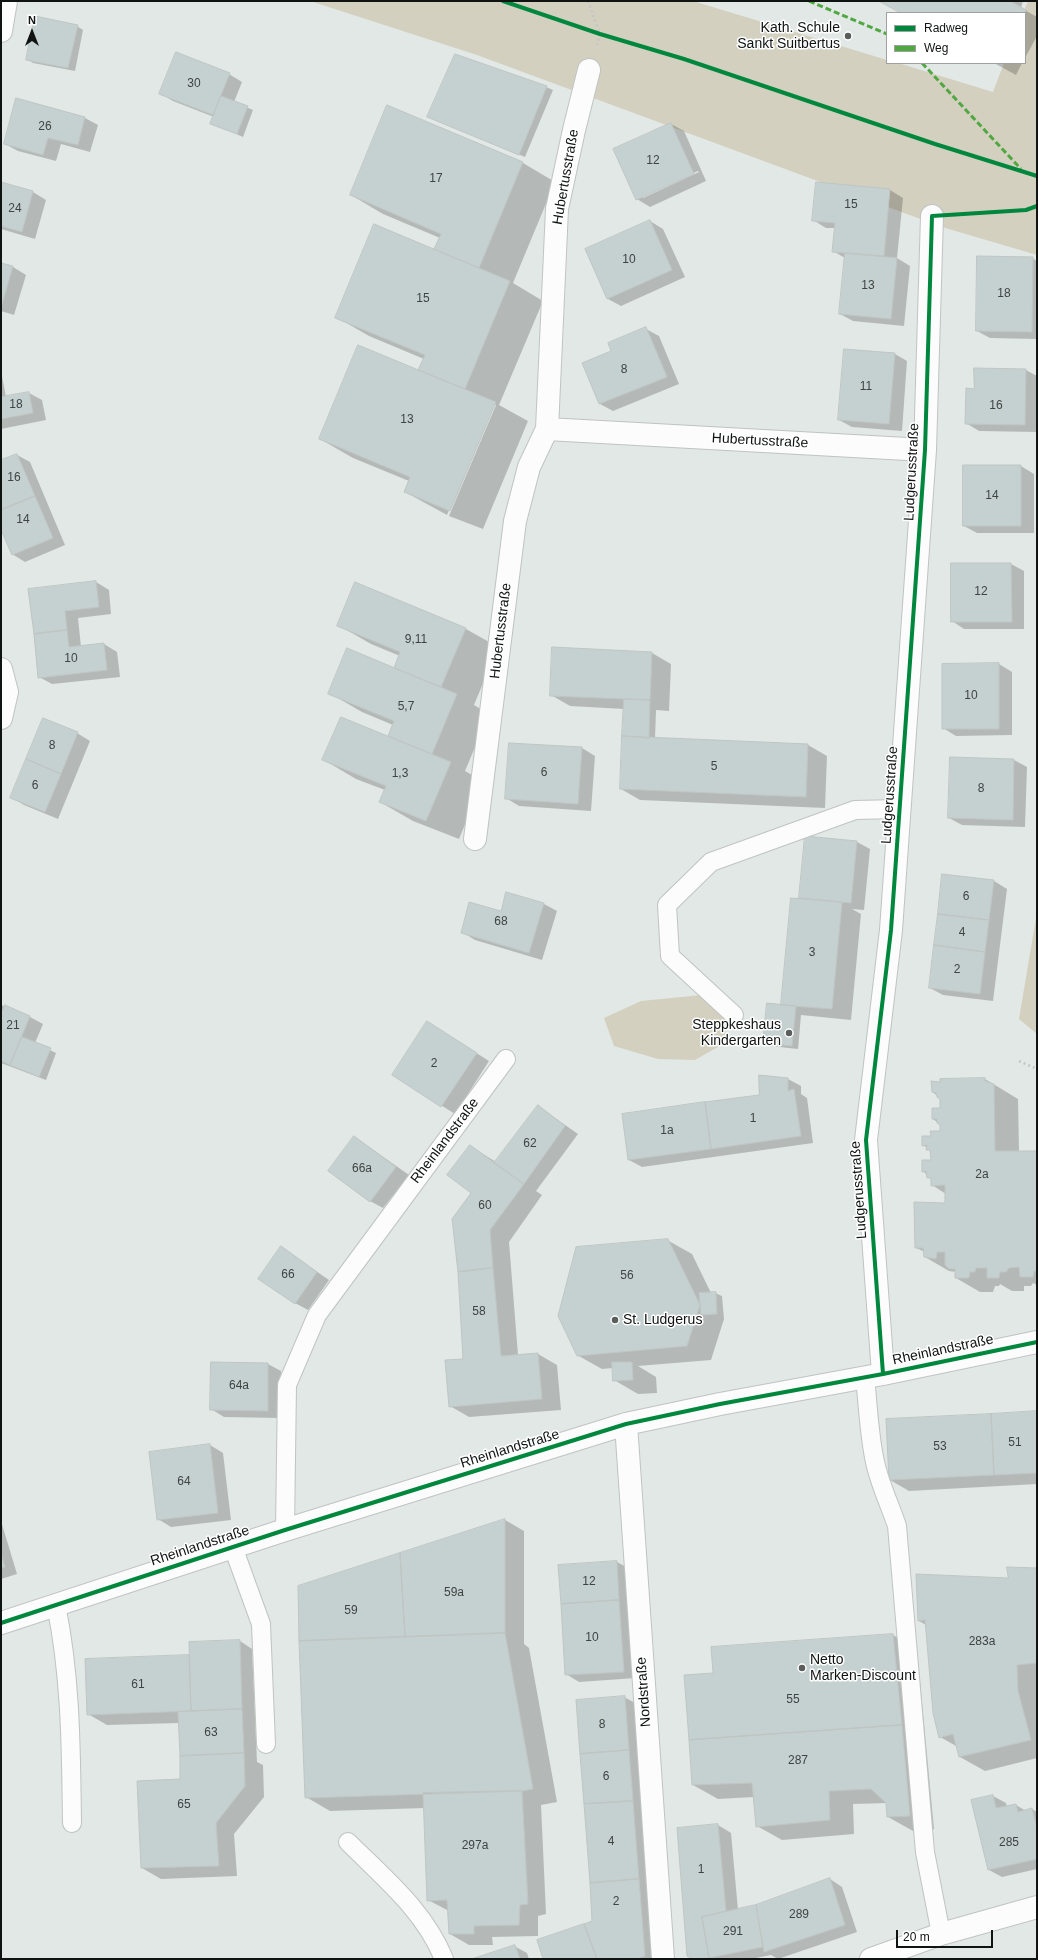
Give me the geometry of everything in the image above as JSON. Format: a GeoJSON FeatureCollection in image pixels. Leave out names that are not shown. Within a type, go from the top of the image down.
{"type":"FeatureCollection","features":[{"type":"Feature","properties":{"kind":"street"},"geometry":{"type":"LineString","coordinates":[[1,31],[6,1]]}},
{"type":"Feature","properties":{"kind":"street","name":"Hubertusstraße"},"geometry":{"type":"LineString","coordinates":[[475,838],[514,521],[529,467],[548,429],[557,209],[589,70]]}},
{"type":"Feature","properties":{"kind":"street","name":"Ludgerusstraße"},"geometry":{"type":"LineString","coordinates":[[874,1375],[866,1140],[891,930],[900,809],[925,450],[932,216]]}},
{"type":"Feature","properties":{"kind":"street","name":"Hubertusstraße"},"geometry":{"type":"LineString","coordinates":[[548,429],[925,450]]}},
{"type":"Feature","properties":{"kind":"street"},"geometry":{"type":"LineString","coordinates":[[1,669],[7,692],[1,718]]}},
{"type":"Feature","properties":{"kind":"street","name":"Rheinlandstraße"},"geometry":{"type":"LineString","coordinates":[[1,1623],[285,1530],[626,1424],[720,1404],[1037,1342]]}},
{"type":"Feature","properties":{"kind":"street","name":"Nordstraße"},"geometry":{"type":"LineString","coordinates":[[626,1424],[663,1959]]}},
{"type":"Feature","properties":{"kind":"street"},"geometry":{"type":"LineString","coordinates":[[871,1959],[941,1934],[1037,1907]]}},
{"type":"Feature","properties":{"kind":"lane"},"geometry":{"type":"LineString","coordinates":[[734,1015],[670,956],[667,905],[711,862],[855,810],[900,809]]}},
{"type":"Feature","properties":{"kind":"lane","name":"Rheinlandstraße"},"geometry":{"type":"LineString","coordinates":[[285,1530],[287,1385],[317,1315],[506,1059]]}},
{"type":"Feature","properties":{"kind":"lane"},"geometry":{"type":"LineString","coordinates":[[874,1375],[875,1461],[881,1486],[890,1503],[897,1526],[925,1852],[941,1934]]}},
{"type":"Feature","properties":{"kind":"lane"},"geometry":{"type":"LineString","coordinates":[[233,1547],[261,1624],[266,1744]]}},
{"type":"Feature","properties":{"kind":"lane"},"geometry":{"type":"LineString","coordinates":[[56,1605],[64,1643],[70,1713],[72,1823]]}},
{"type":"Feature","properties":{"kind":"lane"},"geometry":{"type":"LineString","coordinates":[[348,1842],[416,1910],[439,1946],[444,1959]]}},
{"type":"Feature","properties":{"kind":"path"},"geometry":{"type":"LineString","coordinates":[[588,1],[600,34],[589,70]]}},
{"type":"Feature","properties":{"kind":"path"},"geometry":{"type":"LineString","coordinates":[[1019,1061],[1037,1069]]}},
{"type":"Feature","properties":{"kind":"shaded area"},"geometry":{"type":"Polygon","coordinates":[[[310,1],[693,1],[886,60],[886,64],[901,64],[993,92],[1004,64],[1026,64],[1026,12],[1023,12],[1028,1],[1037,1],[1037,255],[942,227],[477,55],[310,1]]]}},
{"type":"Feature","properties":{"kind":"shaded area"},"geometry":{"type":"Polygon","coordinates":[[[1037,912],[1037,1034],[1019,1019],[1037,912]]]}},
{"type":"Feature","properties":{"kind":"shaded area"},"geometry":{"type":"Polygon","coordinates":[[[702,995],[721,1010],[724,1015],[727,1026],[723,1044],[695,1060],[658,1059],[614,1046],[604,1018],[641,1001],[702,995]]]}},
{"type":"Feature","properties":{"kind":"building"},"geometry":{"type":"Polygon","coordinates":[[[879,1],[1010,1],[1026,10],[1025,12],[899,12],[879,1]]]}},
{"type":"Feature","properties":{"kind":"building"},"geometry":{"type":"Polygon","coordinates":[[[35,16],[78,25],[68,68],[26,60],[35,16]]]}},
{"type":"Feature","properties":{"kind":"building"},"geometry":{"type":"Polygon","coordinates":[[[176,52],[230,73],[213,115],[159,94],[176,52]]]}},
{"type":"Feature","properties":{"kind":"building"},"geometry":{"type":"Polygon","coordinates":[[[455,54],[547,86],[519,155],[427,117],[455,54]]]}},
{"type":"Feature","properties":{"kind":"building"},"geometry":{"type":"Polygon","coordinates":[[[221,96],[248,106],[237,134],[210,124],[221,96]]]}},
{"type":"Feature","properties":{"kind":"building"},"geometry":{"type":"Polygon","coordinates":[[[16,98],[85,117],[78,145],[48,138],[43,155],[4,144],[16,98]]]}},
{"type":"Feature","properties":{"kind":"building"},"geometry":{"type":"Polygon","coordinates":[[[387,105],[523,162],[479,268],[434,249],[441,234],[350,195],[387,105]]]}},
{"type":"Feature","properties":{"kind":"building"},"geometry":{"type":"Polygon","coordinates":[[[671,123],[694,174],[636,200],[613,149],[671,123]]]}},
{"type":"Feature","properties":{"kind":"building"},"geometry":{"type":"Polygon","coordinates":[[[1,182],[33,191],[22,232],[1,226],[1,182]]]}},
{"type":"Feature","properties":{"kind":"building"},"geometry":{"type":"Polygon","coordinates":[[[816,182],[890,189],[884,256],[832,252],[835,223],[812,221],[816,182]]]}},
{"type":"Feature","properties":{"kind":"building"},"geometry":{"type":"Polygon","coordinates":[[[650,220],[672,270],[607,299],[585,249],[650,220]]]}},
{"type":"Feature","properties":{"kind":"building"},"geometry":{"type":"Polygon","coordinates":[[[374,224],[510,281],[465,389],[418,370],[425,355],[335,318],[374,224]]]}},
{"type":"Feature","properties":{"kind":"building"},"geometry":{"type":"Polygon","coordinates":[[[845,253],[897,258],[891,319],[839,314],[845,253]]]}},
{"type":"Feature","properties":{"kind":"building"},"geometry":{"type":"Polygon","coordinates":[[[977,256],[1033,257],[1032,332],[976,331],[977,256]]]}},
{"type":"Feature","properties":{"kind":"building"},"geometry":{"type":"Polygon","coordinates":[[[1,263],[13,266],[1,308],[1,263]]]}},
{"type":"Feature","properties":{"kind":"building"},"geometry":{"type":"Polygon","coordinates":[[[646,327],[667,377],[599,404],[582,363],[611,351],[608,343],[646,327]]]}},
{"type":"Feature","properties":{"kind":"building"},"geometry":{"type":"Polygon","coordinates":[[[358,345],[496,402],[450,511],[404,492],[410,477],[319,439],[358,345]]]}},
{"type":"Feature","properties":{"kind":"building"},"geometry":{"type":"Polygon","coordinates":[[[844,349],[895,353],[889,424],[838,420],[844,349]]]}},
{"type":"Feature","properties":{"kind":"building"},"geometry":{"type":"Polygon","coordinates":[[[974,368],[1026,369],[1025,425],[965,424],[966,388],[974,389],[974,368]]]}},
{"type":"Feature","properties":{"kind":"building"},"geometry":{"type":"Polygon","coordinates":[[[29,392],[33,413],[1,419],[1,397],[29,392]]]}},
{"type":"Feature","properties":{"kind":"building"},"geometry":{"type":"Polygon","coordinates":[[[17,454],[35,496],[1,510],[1,460],[17,454]]]}},
{"type":"Feature","properties":{"kind":"building"},"geometry":{"type":"Polygon","coordinates":[[[963,465],[1021,465],[1021,526],[963,526],[963,465]]]}},
{"type":"Feature","properties":{"kind":"building"},"geometry":{"type":"Polygon","coordinates":[[[35,496],[53,538],[12,555],[1,530],[1,510],[35,496]]]}},
{"type":"Feature","properties":{"kind":"building"},"geometry":{"type":"Polygon","coordinates":[[[951,563],[1011,563],[1012,622],[951,622],[951,563]]]}},
{"type":"Feature","properties":{"kind":"building"},"geometry":{"type":"Polygon","coordinates":[[[96,581],[99,607],[65,611],[67,630],[34,634],[28,589],[96,581]]]}},
{"type":"Feature","properties":{"kind":"building"},"geometry":{"type":"Polygon","coordinates":[[[355,582],[466,628],[441,687],[394,668],[400,652],[337,626],[355,582]]]}},
{"type":"Feature","properties":{"kind":"building"},"geometry":{"type":"Polygon","coordinates":[[[67,630],[69,647],[104,643],[107,670],[38,678],[34,634],[67,630]]]}},
{"type":"Feature","properties":{"kind":"building"},"geometry":{"type":"Polygon","coordinates":[[[552,647],[652,652],[650,700],[550,696],[552,647]]]}},
{"type":"Feature","properties":{"kind":"building"},"geometry":{"type":"Polygon","coordinates":[[[347,648],[457,694],[432,754],[388,736],[394,721],[328,694],[347,648]]]}},
{"type":"Feature","properties":{"kind":"building"},"geometry":{"type":"Polygon","coordinates":[[[999,663],[999,729],[942,729],[942,664],[999,663]]]}},
{"type":"Feature","properties":{"kind":"building"},"geometry":{"type":"Polygon","coordinates":[[[624,699],[650,700],[649,738],[622,736],[624,699]]]}},
{"type":"Feature","properties":{"kind":"building"},"geometry":{"type":"Polygon","coordinates":[[[341,717],[451,762],[426,821],[379,802],[386,786],[322,760],[341,717]]]}},
{"type":"Feature","properties":{"kind":"building"},"geometry":{"type":"Polygon","coordinates":[[[43,718],[78,732],[61,774],[26,759],[43,718]]]}},
{"type":"Feature","properties":{"kind":"building"},"geometry":{"type":"Polygon","coordinates":[[[622,736],[808,744],[806,797],[620,789],[622,736]]]}},
{"type":"Feature","properties":{"kind":"building"},"geometry":{"type":"Polygon","coordinates":[[[509,743],[582,747],[578,804],[505,799],[509,743]]]}},
{"type":"Feature","properties":{"kind":"building"},"geometry":{"type":"Polygon","coordinates":[[[950,757],[1014,759],[1013,820],[948,818],[950,757]]]}},
{"type":"Feature","properties":{"kind":"building"},"geometry":{"type":"Polygon","coordinates":[[[26,759],[61,774],[45,812],[10,798],[26,759]]]}},
{"type":"Feature","properties":{"kind":"building"},"geometry":{"type":"Polygon","coordinates":[[[805,836],[857,841],[851,903],[799,898],[805,836]]]}},
{"type":"Feature","properties":{"kind":"building"},"geometry":{"type":"Polygon","coordinates":[[[942,874],[994,880],[989,920],[938,914],[942,874]]]}},
{"type":"Feature","properties":{"kind":"building"},"geometry":{"type":"Polygon","coordinates":[[[506,892],[544,903],[529,953],[461,933],[469,902],[501,911],[506,892]]]}},
{"type":"Feature","properties":{"kind":"building"},"geometry":{"type":"Polygon","coordinates":[[[791,898],[842,902],[832,1009],[781,1005],[791,898]]]}},
{"type":"Feature","properties":{"kind":"building"},"geometry":{"type":"Polygon","coordinates":[[[938,914],[989,920],[985,952],[934,945],[938,914]]]}},
{"type":"Feature","properties":{"kind":"building"},"geometry":{"type":"Polygon","coordinates":[[[934,945],[985,952],[980,994],[929,988],[934,945]]]}},
{"type":"Feature","properties":{"kind":"building"},"geometry":{"type":"Polygon","coordinates":[[[767,1003],[796,1006],[792,1046],[763,1043],[767,1003]]]}},
{"type":"Feature","properties":{"kind":"building"},"geometry":{"type":"Polygon","coordinates":[[[5,1005],[30,1016],[10,1065],[1,1061],[1,1014],[5,1005]]]}},
{"type":"Feature","properties":{"kind":"building"},"geometry":{"type":"Polygon","coordinates":[[[427,1021],[477,1053],[441,1107],[392,1075],[427,1021]]]}},
{"type":"Feature","properties":{"kind":"building"},"geometry":{"type":"Polygon","coordinates":[[[22,1037],[51,1048],[39,1077],[10,1065],[22,1037]]]}},
{"type":"Feature","properties":{"kind":"building"},"geometry":{"type":"Polygon","coordinates":[[[759,1075],[788,1078],[788,1091],[794,1089],[801,1136],[711,1149],[705,1102],[759,1095],[759,1075]]]}},
{"type":"Feature","properties":{"kind":"building"},"geometry":{"type":"Polygon","coordinates":[[[985,1078],[985,1081],[994,1084],[995,1151],[1037,1151],[1037,1271],[1034,1271],[1033,1277],[1020,1277],[1019,1267],[1009,1268],[1006,1272],[1000,1272],[999,1278],[987,1278],[987,1268],[976,1268],[975,1272],[970,1272],[969,1278],[955,1278],[955,1269],[949,1269],[945,1265],[945,1252],[937,1252],[936,1259],[924,1257],[923,1248],[915,1248],[914,1202],[945,1203],[945,1185],[931,1186],[931,1178],[927,1178],[926,1171],[922,1172],[922,1160],[931,1160],[930,1150],[926,1150],[927,1145],[922,1146],[922,1136],[931,1136],[930,1131],[940,1131],[940,1125],[937,1123],[937,1119],[932,1119],[932,1108],[940,1108],[940,1099],[937,1097],[936,1093],[932,1092],[931,1081],[940,1082],[940,1079],[985,1078]]]}},
{"type":"Feature","properties":{"kind":"building"},"geometry":{"type":"Polygon","coordinates":[[[705,1102],[711,1149],[628,1160],[622,1114],[705,1102]]]}},
{"type":"Feature","properties":{"kind":"building"},"geometry":{"type":"Polygon","coordinates":[[[538,1105],[565,1126],[524,1184],[494,1163],[538,1105]]]}},
{"type":"Feature","properties":{"kind":"building"},"geometry":{"type":"Polygon","coordinates":[[[354,1136],[396,1167],[370,1202],[328,1171],[354,1136]]]}},
{"type":"Feature","properties":{"kind":"building"},"geometry":{"type":"Polygon","coordinates":[[[470,1145],[524,1184],[490,1230],[493,1268],[458,1272],[452,1219],[471,1193],[447,1175],[470,1145]]]}},
{"type":"Feature","properties":{"kind":"building"},"geometry":{"type":"Polygon","coordinates":[[[668,1239],[700,1305],[687,1346],[577,1356],[558,1316],[576,1247],[668,1239]]]}},
{"type":"Feature","properties":{"kind":"building"},"geometry":{"type":"Polygon","coordinates":[[[281,1246],[317,1272],[295,1304],[258,1279],[281,1246]]]}},
{"type":"Feature","properties":{"kind":"building"},"geometry":{"type":"Polygon","coordinates":[[[493,1268],[501,1356],[538,1353],[542,1399],[449,1407],[445,1360],[463,1359],[458,1272],[493,1268]]]}},
{"type":"Feature","properties":{"kind":"building"},"geometry":{"type":"Polygon","coordinates":[[[716,1292],[717,1314],[701,1315],[699,1293],[716,1292]]]}},
{"type":"Feature","properties":{"kind":"building"},"geometry":{"type":"Polygon","coordinates":[[[211,1362],[268,1363],[268,1411],[210,1410],[211,1362]]]}},
{"type":"Feature","properties":{"kind":"building"},"geometry":{"type":"Polygon","coordinates":[[[612,1362],[632,1362],[633,1380],[613,1381],[612,1362]]]}},
{"type":"Feature","properties":{"kind":"building"},"geometry":{"type":"Polygon","coordinates":[[[1037,1411],[1037,1473],[994,1475],[991,1414],[1037,1411]]]}},
{"type":"Feature","properties":{"kind":"building"},"geometry":{"type":"Polygon","coordinates":[[[991,1414],[994,1475],[889,1480],[886,1419],[991,1414]]]}},
{"type":"Feature","properties":{"kind":"building"},"geometry":{"type":"Polygon","coordinates":[[[210,1444],[218,1513],[157,1520],[149,1452],[210,1444]]]}},
{"type":"Feature","properties":{"kind":"building"},"geometry":{"type":"Polygon","coordinates":[[[505,1519],[505,1633],[405,1637],[400,1553],[505,1519]]]}},
{"type":"Feature","properties":{"kind":"building"},"geometry":{"type":"Polygon","coordinates":[[[400,1553],[405,1637],[299,1641],[298,1586],[400,1553]]]}},
{"type":"Feature","properties":{"kind":"building"},"geometry":{"type":"Polygon","coordinates":[[[1,1554],[5,1567],[1,1568],[1,1554]]]}},
{"type":"Feature","properties":{"kind":"building"},"geometry":{"type":"Polygon","coordinates":[[[617,1561],[619,1600],[561,1604],[558,1565],[617,1561]]]}},
{"type":"Feature","properties":{"kind":"building"},"geometry":{"type":"Polygon","coordinates":[[[1007,1567],[1037,1568],[1037,1663],[1017,1665],[1018,1691],[1031,1740],[959,1757],[953,1734],[939,1738],[933,1713],[925,1620],[918,1621],[916,1574],[1008,1578],[1007,1567]]]}},
{"type":"Feature","properties":{"kind":"building"},"geometry":{"type":"Polygon","coordinates":[[[619,1600],[624,1672],[565,1675],[561,1604],[619,1600]]]}},
{"type":"Feature","properties":{"kind":"building"},"geometry":{"type":"Polygon","coordinates":[[[505,1633],[533,1789],[522,1791],[305,1798],[299,1641],[505,1633]]]}},
{"type":"Feature","properties":{"kind":"building"},"geometry":{"type":"Polygon","coordinates":[[[893,1634],[902,1725],[689,1740],[684,1675],[713,1673],[711,1647],[893,1634]]]}},
{"type":"Feature","properties":{"kind":"building"},"geometry":{"type":"Polygon","coordinates":[[[240,1640],[242,1709],[191,1711],[189,1642],[240,1640]]]}},
{"type":"Feature","properties":{"kind":"building"},"geometry":{"type":"Polygon","coordinates":[[[189,1655],[191,1711],[87,1715],[85,1659],[189,1655]]]}},
{"type":"Feature","properties":{"kind":"building"},"geometry":{"type":"Polygon","coordinates":[[[625,1696],[629,1750],[580,1754],[576,1700],[625,1696]]]}},
{"type":"Feature","properties":{"kind":"building"},"geometry":{"type":"Polygon","coordinates":[[[242,1709],[244,1753],[180,1756],[178,1712],[242,1709]]]}},
{"type":"Feature","properties":{"kind":"building"},"geometry":{"type":"Polygon","coordinates":[[[902,1725],[910,1816],[887,1817],[886,1803],[871,1789],[829,1791],[830,1820],[756,1827],[752,1783],[692,1785],[689,1740],[902,1725]]]}},
{"type":"Feature","properties":{"kind":"building"},"geometry":{"type":"Polygon","coordinates":[[[629,1750],[633,1801],[584,1804],[580,1754],[629,1750]]]}},
{"type":"Feature","properties":{"kind":"building"},"geometry":{"type":"Polygon","coordinates":[[[244,1753],[245,1786],[216,1823],[219,1866],[141,1868],[137,1781],[180,1779],[180,1756],[244,1753]]]}},
{"type":"Feature","properties":{"kind":"building"},"geometry":{"type":"Polygon","coordinates":[[[522,1791],[528,1904],[520,1905],[519,1925],[474,1926],[474,1934],[449,1934],[447,1900],[427,1901],[423,1793],[522,1791]]]}},
{"type":"Feature","properties":{"kind":"building"},"geometry":{"type":"Polygon","coordinates":[[[993,1795],[996,1808],[1016,1804],[1018,1812],[1032,1808],[1037,1828],[1037,1859],[988,1870],[971,1800],[993,1795]]]}},
{"type":"Feature","properties":{"kind":"building"},"geometry":{"type":"Polygon","coordinates":[[[633,1801],[639,1879],[590,1883],[584,1804],[633,1801]]]}},
{"type":"Feature","properties":{"kind":"building"},"geometry":{"type":"Polygon","coordinates":[[[718,1824],[726,1911],[702,1917],[709,1958],[693,1959],[687,1956],[677,1828],[718,1824]]]}},
{"type":"Feature","properties":{"kind":"building"},"geometry":{"type":"Polygon","coordinates":[[[830,1878],[845,1925],[764,1952],[756,1905],[830,1878]]]}},
{"type":"Feature","properties":{"kind":"building"},"geometry":{"type":"Polygon","coordinates":[[[639,1879],[645,1956],[637,1959],[597,1959],[584,1924],[592,1921],[590,1883],[639,1879]]]}},
{"type":"Feature","properties":{"kind":"building"},"geometry":{"type":"Polygon","coordinates":[[[756,1905],[763,1947],[709,1958],[702,1917],[756,1905]]]}},
{"type":"Feature","properties":{"kind":"building"},"geometry":{"type":"Polygon","coordinates":[[[584,1924],[597,1959],[543,1959],[537,1940],[584,1924]]]}},
{"type":"Feature","properties":{"kind":"building"},"geometry":{"type":"Polygon","coordinates":[[[515,1945],[520,1959],[472,1959],[515,1945]]]}},
{"type":"Feature","properties":{"kind":"marked path"},"geometry":{"type":"LineString","coordinates":[[809,1],[886,34]]}},
{"type":"Feature","properties":{"kind":"marked path"},"geometry":{"type":"LineString","coordinates":[[923,64],[1021,169]]}},
{"type":"Feature","properties":{"kind":"cycle path"},"geometry":{"type":"LineString","coordinates":[[503,1],[600,34],[684,59],[935,144],[1037,176]]}},
{"type":"Feature","properties":{"kind":"cycle path"},"geometry":{"type":"LineString","coordinates":[[883,1374],[866,1140],[891,930],[925,450],[932,216],[1026,210],[1037,206]]}},
{"type":"Feature","properties":{"kind":"cycle path"},"geometry":{"type":"LineString","coordinates":[[1,1623],[285,1530],[626,1424],[720,1404],[883,1374],[1037,1342]]}},
{"type":"Feature","properties":{"kind":"place","name":"Kath. Schule Sankt Suitbertus"},"geometry":{"type":"Point","coordinates":[848,36]}},
{"type":"Feature","properties":{"kind":"place","name":"Steppkeshaus Kindergarten"},"geometry":{"type":"Point","coordinates":[789,1033]}},
{"type":"Feature","properties":{"kind":"place","name":"St. Ludgerus"},"geometry":{"type":"Point","coordinates":[615,1320]}},
{"type":"Feature","properties":{"kind":"place","name":"Netto Marken-Discount"},"geometry":{"type":"Point","coordinates":[802,1668]}}]}
